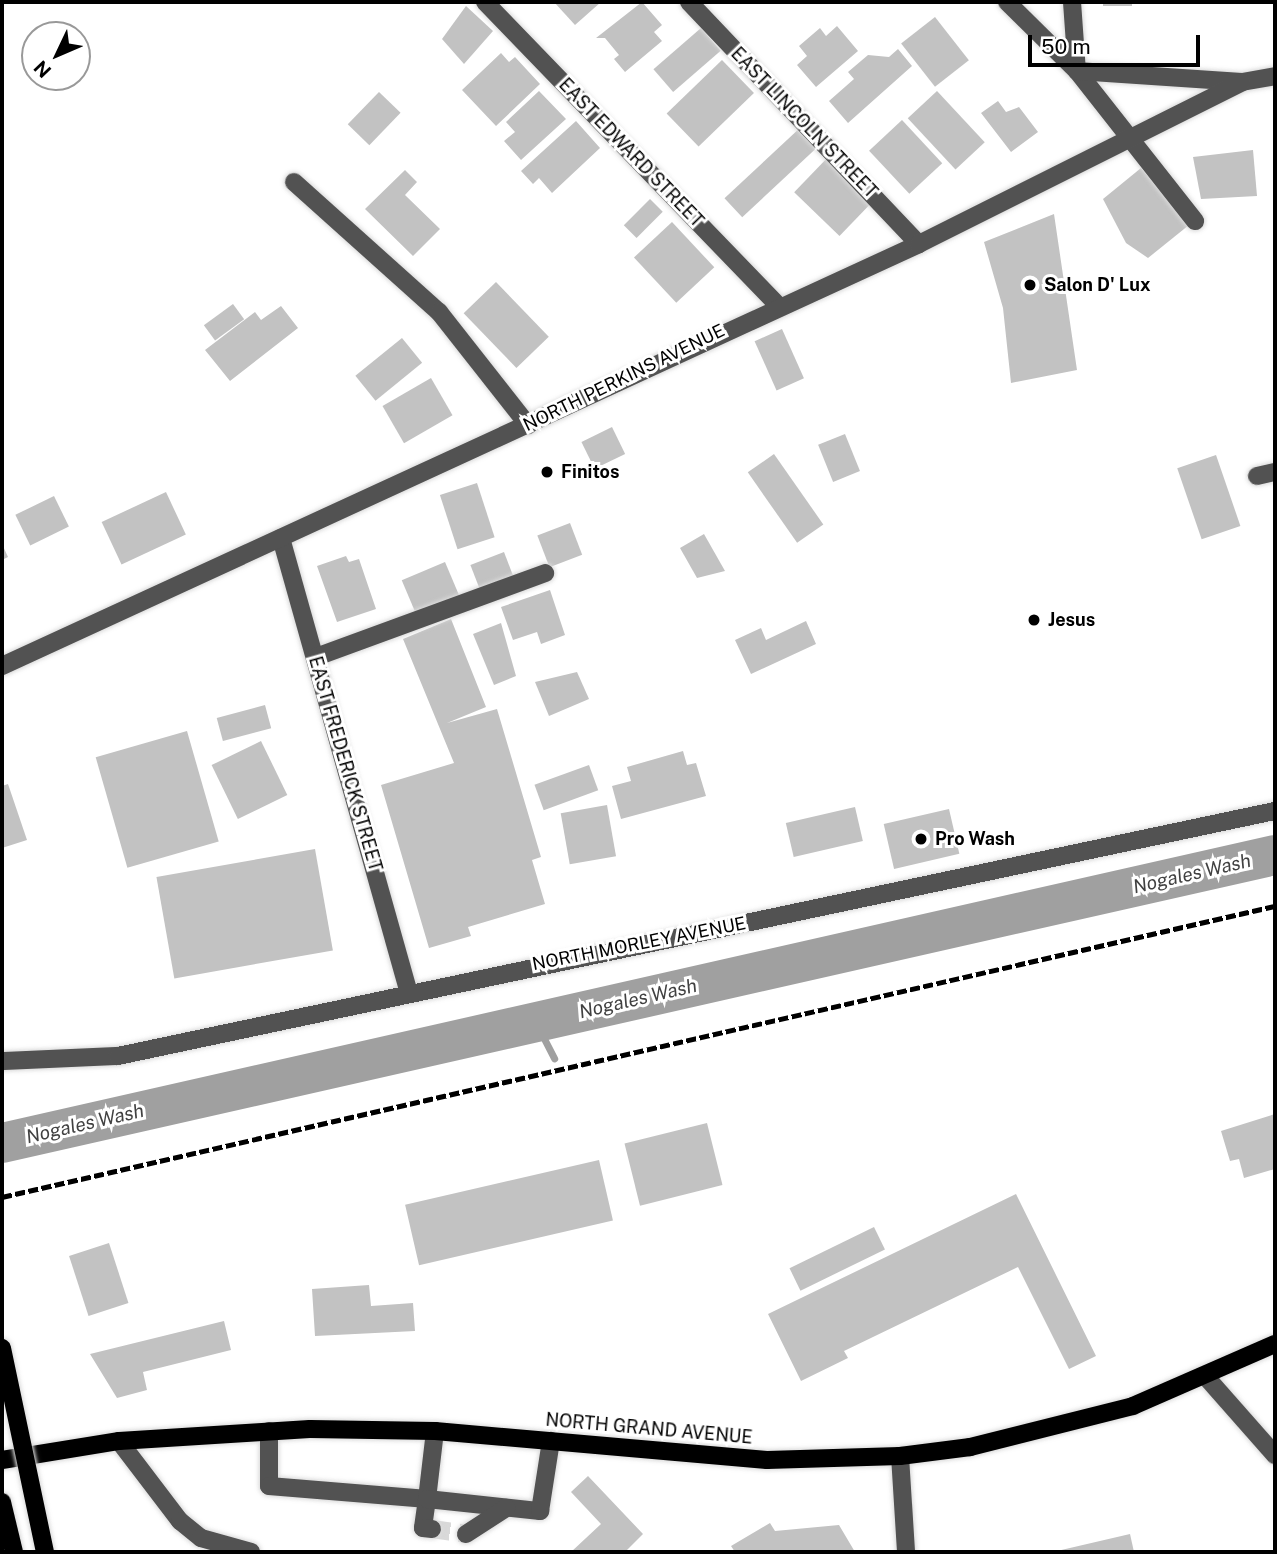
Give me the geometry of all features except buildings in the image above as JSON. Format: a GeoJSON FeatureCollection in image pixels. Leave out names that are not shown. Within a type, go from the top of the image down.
{"type":"FeatureCollection","features":[{"type":"Feature","properties":{"kind":"main road","name":"NORTH GRAND AVENUE"},"geometry":{"type":"LineString","coordinates":[[2,1460],[119,1441],[269,1431],[435,1431],[767,1460],[901,1456],[1059,1428],[1207,1378],[1275,1344]]}},
{"type":"Feature","properties":{"kind":"main road"},"geometry":{"type":"LineString","coordinates":[[2,1348],[44,1552]]}},
{"type":"Feature","properties":{"kind":"main road"},"geometry":{"type":"LineString","coordinates":[[2,1502],[14,1552]]}},
{"type":"Feature","properties":{"kind":"street","name":"EAST EDWARD STREET"},"geometry":{"type":"LineString","coordinates":[[485,2],[777,304]]}},
{"type":"Feature","properties":{"kind":"street","name":"EAST LINCOLN STREET"},"geometry":{"type":"LineString","coordinates":[[689,2],[919,244]]}},
{"type":"Feature","properties":{"kind":"street"},"geometry":{"type":"LineString","coordinates":[[1007,2],[1077,71],[1125,138],[1195,221]]}},
{"type":"Feature","properties":{"kind":"street"},"geometry":{"type":"LineString","coordinates":[[1072,2],[1077,71]]}},
{"type":"Feature","properties":{"kind":"street"},"geometry":{"type":"LineString","coordinates":[[1077,71],[1242,82],[1275,76]]}},
{"type":"Feature","properties":{"kind":"street","name":"NORTH PERKINS AVENUE"},"geometry":{"type":"LineString","coordinates":[[2,666],[528,425],[777,304],[919,244],[1125,138],[1242,82]]}},
{"type":"Feature","properties":{"kind":"street"},"geometry":{"type":"LineString","coordinates":[[294,182],[439,312],[528,425]]}},
{"type":"Feature","properties":{"kind":"street"},"geometry":{"type":"LineString","coordinates":[[1257,476],[1275,472]]}},
{"type":"Feature","properties":{"kind":"street","name":"EAST FREDERICK STREET"},"geometry":{"type":"LineString","coordinates":[[281,538],[408,990]]}},
{"type":"Feature","properties":{"kind":"street"},"geometry":{"type":"LineString","coordinates":[[316,657],[545,573]]}},
{"type":"Feature","properties":{"kind":"street","name":"NORTH MORLEY AVENUE"},"geometry":{"type":"LineString","coordinates":[[2,1062],[118,1056],[408,990],[1275,811]]}},
{"type":"Feature","properties":{"kind":"street"},"geometry":{"type":"LineString","coordinates":[[1207,1378],[1275,1455]]}},
{"type":"Feature","properties":{"kind":"street"},"geometry":{"type":"LineString","coordinates":[[269,1431],[269,1486],[540,1511],[551,1441]]}},
{"type":"Feature","properties":{"kind":"street"},"geometry":{"type":"LineString","coordinates":[[432,1529],[424,1528],[435,1431]]}},
{"type":"Feature","properties":{"kind":"street"},"geometry":{"type":"LineString","coordinates":[[119,1441],[180,1521],[201,1538],[251,1552]]}},
{"type":"Feature","properties":{"kind":"street"},"geometry":{"type":"LineString","coordinates":[[901,1456],[906,1552]]}},
{"type":"Feature","properties":{"kind":"street"},"geometry":{"type":"LineString","coordinates":[[466,1534],[506,1508]]}},
{"type":"Feature","properties":{"kind":"waterway","name":"Nogales Wash"},"geometry":{"type":"LineString","coordinates":[[2,1143],[1275,855]]}},
{"type":"Feature","properties":{"kind":"waterway"},"geometry":{"type":"LineString","coordinates":[[535,1021],[554,1058]]}},
{"type":"Feature","properties":{"kind":"tunnel"},"geometry":{"type":"LineString","coordinates":[[432,1529],[466,1534]]}},
{"type":"Feature","properties":{"kind":"railway"},"geometry":{"type":"LineString","coordinates":[[2,1197],[1275,906]]}},
{"type":"Feature","properties":{"kind":"place","name":"Salon D' Lux"},"geometry":{"type":"Point","coordinates":[1030,285]}},
{"type":"Feature","properties":{"kind":"place","name":"Finitos"},"geometry":{"type":"Point","coordinates":[547,472]}},
{"type":"Feature","properties":{"kind":"place","name":"Jesus"},"geometry":{"type":"Point","coordinates":[1034,620]}},
{"type":"Feature","properties":{"kind":"place","name":"Pro Wash"},"geometry":{"type":"Point","coordinates":[921,839]}}]}
